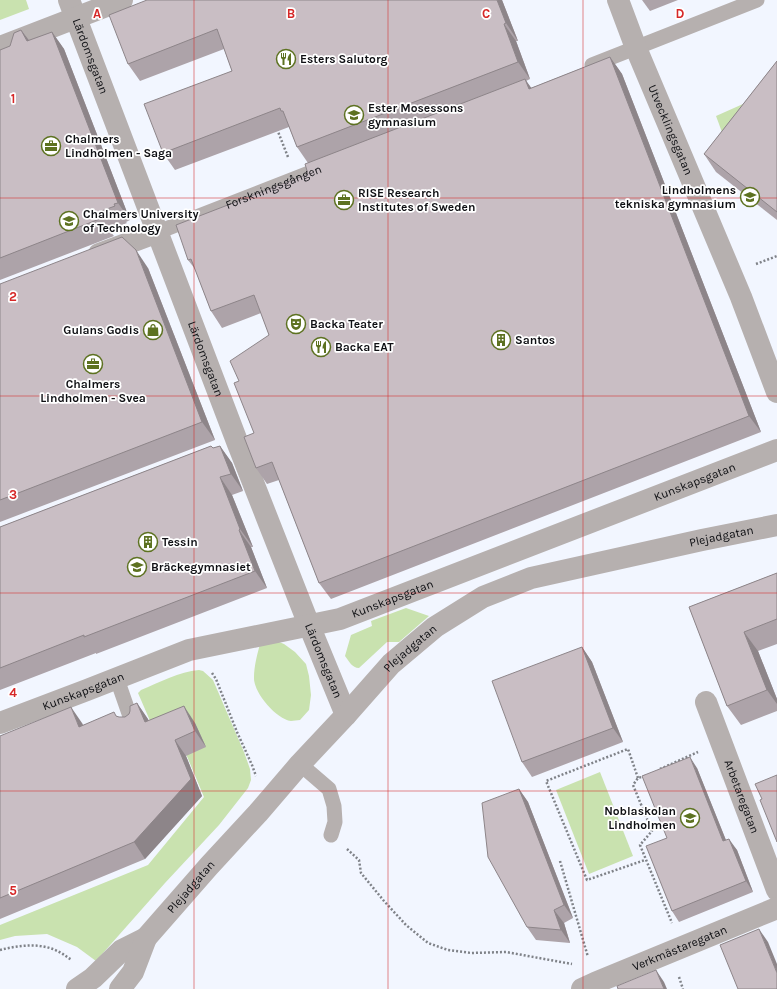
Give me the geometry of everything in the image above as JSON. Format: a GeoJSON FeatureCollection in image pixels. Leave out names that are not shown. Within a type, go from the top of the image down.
{"type":"FeatureCollection","features":[{"type":"Feature","properties":{"kind":"street"},"geometry":{"type":"LineString","coordinates":[[0,47],[73,9],[122,0]]}},
{"type":"Feature","properties":{"kind":"street","name":"Utvecklingsgatan"},"geometry":{"type":"LineString","coordinates":[[618,0],[636,48],[741,297],[777,392]]}},
{"type":"Feature","properties":{"kind":"street","name":"Lärdomsgatan"},"geometry":{"type":"LineString","coordinates":[[73,9],[158,232],[231,447],[309,625],[346,715]]}},
{"type":"Feature","properties":{"kind":"street","name":"Forskningsgången"},"geometry":{"type":"LineString","coordinates":[[79,262],[158,232]]}},
{"type":"Feature","properties":{"kind":"street","name":"Kunskapsgatan"},"geometry":{"type":"LineString","coordinates":[[0,723],[189,650],[340,620],[777,450]]}},
{"type":"Feature","properties":{"kind":"street","name":"Plejadgatan"},"geometry":{"type":"LineString","coordinates":[[120,989],[133,972],[146,938],[391,664],[435,627],[483,597],[531,578],[702,540],[777,526]]}},
{"type":"Feature","properties":{"kind":"street","name":"Arbetaregatan"},"geometry":{"type":"LineString","coordinates":[[706,702],[777,890]]}},
{"type":"Feature","properties":{"kind":"street","name":"Verkmästaregatan"},"geometry":{"type":"LineString","coordinates":[[592,982],[777,908]]}},
{"type":"Feature","properties":{"kind":"street","name":"Plejadgatan"},"geometry":{"type":"LineString","coordinates":[[85,983],[122,950],[146,938]]}},
{"type":"Feature","properties":{"kind":"lane"},"geometry":{"type":"LineString","coordinates":[[577,70],[757,0]]}},
{"type":"Feature","properties":{"kind":"lane","name":"Forskningsgången"},"geometry":{"type":"LineString","coordinates":[[158,232],[341,161]]}},
{"type":"Feature","properties":{"kind":"lane"},"geometry":{"type":"LineString","coordinates":[[117,679],[133,725]]}},
{"type":"Feature","properties":{"kind":"lane"},"geometry":{"type":"LineString","coordinates":[[300,764],[329,790],[334,806],[337,839]]}},
{"type":"Feature","properties":{"kind":"path"},"geometry":{"type":"LineString","coordinates":[[276,126],[296,178]]}},
{"type":"Feature","properties":{"kind":"path"},"geometry":{"type":"LineString","coordinates":[[210,670],[216,679],[252,765],[256,779]]}},
{"type":"Feature","properties":{"kind":"path"},"geometry":{"type":"LineString","coordinates":[[659,769],[721,742]]}},
{"type":"Feature","properties":{"kind":"path"},"geometry":{"type":"LineString","coordinates":[[638,778],[628,749],[546,781],[587,880],[645,860]]}},
{"type":"Feature","properties":{"kind":"path"},"geometry":{"type":"LineString","coordinates":[[645,775],[638,778],[633,785],[652,831],[640,845],[674,928]]}},
{"type":"Feature","properties":{"kind":"path"},"geometry":{"type":"LineString","coordinates":[[337,839],[359,860],[361,873],[384,901],[406,925],[428,943],[448,950],[472,953],[506,952],[592,982],[588,957],[560,861]]}},
{"type":"Feature","properties":{"kind":"path"},"geometry":{"type":"LineString","coordinates":[[0,950],[14,947],[32,946],[45,947],[60,952],[76,963],[85,983]]}},
{"type":"Feature","properties":{"kind":"green space"},"geometry":{"type":"Polygon","coordinates":[[[0,0],[26,0],[29,9],[0,20],[0,0]]]}},
{"type":"Feature","properties":{"kind":"green space"},"geometry":{"type":"Polygon","coordinates":[[[752,100],[729,151],[716,116],[752,100]]]}},
{"type":"Feature","properties":{"kind":"green space"},"geometry":{"type":"Polygon","coordinates":[[[406,608],[429,616],[399,642],[387,642],[359,668],[353,666],[345,656],[351,635],[372,626],[371,621],[406,608]]]}},
{"type":"Feature","properties":{"kind":"green space"},"geometry":{"type":"Polygon","coordinates":[[[269,638],[284,644],[295,652],[306,664],[311,695],[309,710],[300,720],[291,721],[279,715],[266,704],[257,690],[254,677],[256,658],[261,640],[269,638]]]}},
{"type":"Feature","properties":{"kind":"green space"},"geometry":{"type":"Polygon","coordinates":[[[199,670],[203,671],[213,680],[244,752],[250,769],[251,780],[248,788],[219,825],[96,961],[77,947],[47,934],[15,936],[0,940],[0,925],[148,865],[204,797],[176,730],[157,737],[138,693],[141,690],[170,678],[199,670]]]}},
{"type":"Feature","properties":{"kind":"green space"},"geometry":{"type":"Polygon","coordinates":[[[600,772],[633,856],[589,874],[556,790],[600,772]]]}},
{"type":"Feature","properties":{"kind":"building","name":"Ester Mosessons gymnasium"},"geometry":{"type":"Polygon","coordinates":[[[147,0],[497,0],[518,62],[297,147],[283,111],[281,111],[280,108],[163,153],[144,104],[232,71],[217,29],[128,64],[109,15],[147,0]]]}},
{"type":"Feature","properties":{"kind":"building","name":"Chalmers Lindholmen - Saga"},"geometry":{"type":"Polygon","coordinates":[[[21,30],[27,41],[52,32],[118,203],[114,204],[115,206],[96,213],[102,218],[0,258],[0,50],[10,46],[14,33],[21,30]]]}},
{"type":"Feature","properties":{"kind":"building","name":"Santos"},"geometry":{"type":"Polygon","coordinates":[[[610,57],[749,416],[319,583],[272,462],[256,468],[244,437],[254,433],[234,383],[239,381],[230,361],[269,335],[254,295],[211,311],[191,259],[188,260],[176,225],[308,174],[305,164],[525,79],[529,89],[610,57]]]}},
{"type":"Feature","properties":{"kind":"building"},"geometry":{"type":"Polygon","coordinates":[[[777,61],[777,212],[704,154],[777,61]]]}},
{"type":"Feature","properties":{"kind":"building","name":"Chalmers Lindholmen - Svea"},"geometry":{"type":"Polygon","coordinates":[[[122,237],[136,250],[202,422],[0,500],[0,284],[122,237]]]}},
{"type":"Feature","properties":{"kind":"building","name":"Bräckegymnasiet"},"geometry":{"type":"Polygon","coordinates":[[[211,446],[213,448],[220,446],[231,474],[220,477],[255,571],[0,668],[0,527],[211,446]]]}},
{"type":"Feature","properties":{"kind":"building"},"geometry":{"type":"Polygon","coordinates":[[[777,573],[777,619],[744,632],[767,690],[727,706],[689,607],[777,573]]]}},
{"type":"Feature","properties":{"kind":"building"},"geometry":{"type":"Polygon","coordinates":[[[582,647],[613,728],[522,762],[492,681],[582,647]]]}},
{"type":"Feature","properties":{"kind":"building"},"geometry":{"type":"Polygon","coordinates":[[[137,703],[145,722],[184,706],[195,731],[175,740],[191,779],[134,842],[0,898],[0,736],[71,707],[79,727],[114,712],[116,716],[125,717],[129,714],[130,706],[137,703]]]}},
{"type":"Feature","properties":{"kind":"building","name":"Noblaskolan Lindholmen"},"geometry":{"type":"Polygon","coordinates":[[[690,757],[723,841],[729,839],[746,881],[672,911],[646,846],[667,838],[642,776],[690,757]]]}},
{"type":"Feature","properties":{"kind":"building"},"geometry":{"type":"Polygon","coordinates":[[[777,775],[777,842],[760,800],[762,799],[755,784],[777,775]]]}},
{"type":"Feature","properties":{"kind":"building"},"geometry":{"type":"Polygon","coordinates":[[[519,789],[564,905],[554,910],[561,930],[527,927],[488,857],[482,803],[519,789]]]}},
{"type":"Feature","properties":{"kind":"building"},"geometry":{"type":"Polygon","coordinates":[[[759,929],[777,973],[777,989],[738,989],[720,945],[759,929]]]}},
{"type":"Feature","properties":{"kind":"building"},"geometry":{"type":"Polygon","coordinates":[[[656,970],[664,989],[618,989],[617,986],[656,970]]]}},
{"type":"Feature","properties":{"kind":"place","name":"Esters Salutorg"},"geometry":{"type":"Point","coordinates":[286,59]}},
{"type":"Feature","properties":{"kind":"place","name":"Ester Mosessons gymnasium"},"geometry":{"type":"Point","coordinates":[354,115]}},
{"type":"Feature","properties":{"kind":"place","name":"Chalmers Lindholmen - Saga"},"geometry":{"type":"Point","coordinates":[51,146]}},
{"type":"Feature","properties":{"kind":"place","name":"Lindholmens tekniska gymnasium"},"geometry":{"type":"Point","coordinates":[750,197]}},
{"type":"Feature","properties":{"kind":"place","name":"RISE Research Institutes of Sweden"},"geometry":{"type":"Point","coordinates":[344,200]}},
{"type":"Feature","properties":{"kind":"place","name":"Chalmers University of Technology"},"geometry":{"type":"Point","coordinates":[69,221]}},
{"type":"Feature","properties":{"kind":"place","name":"Backa Teater"},"geometry":{"type":"Point","coordinates":[296,324]}},
{"type":"Feature","properties":{"kind":"place","name":"Gulans Godis"},"geometry":{"type":"Point","coordinates":[153,330]}},
{"type":"Feature","properties":{"kind":"place","name":"Santos"},"geometry":{"type":"Point","coordinates":[501,340]}},
{"type":"Feature","properties":{"kind":"place","name":"Backa EAT"},"geometry":{"type":"Point","coordinates":[321,347]}},
{"type":"Feature","properties":{"kind":"place","name":"Chalmers Lindholmen - Svea"},"geometry":{"type":"Point","coordinates":[93,364]}},
{"type":"Feature","properties":{"kind":"place","name":"Tessin"},"geometry":{"type":"Point","coordinates":[148,542]}},
{"type":"Feature","properties":{"kind":"place","name":"Bräckegymnasiet"},"geometry":{"type":"Point","coordinates":[137,567]}},
{"type":"Feature","properties":{"kind":"place","name":"Noblaskolan Lindholmen"},"geometry":{"type":"Point","coordinates":[690,818]}}]}
